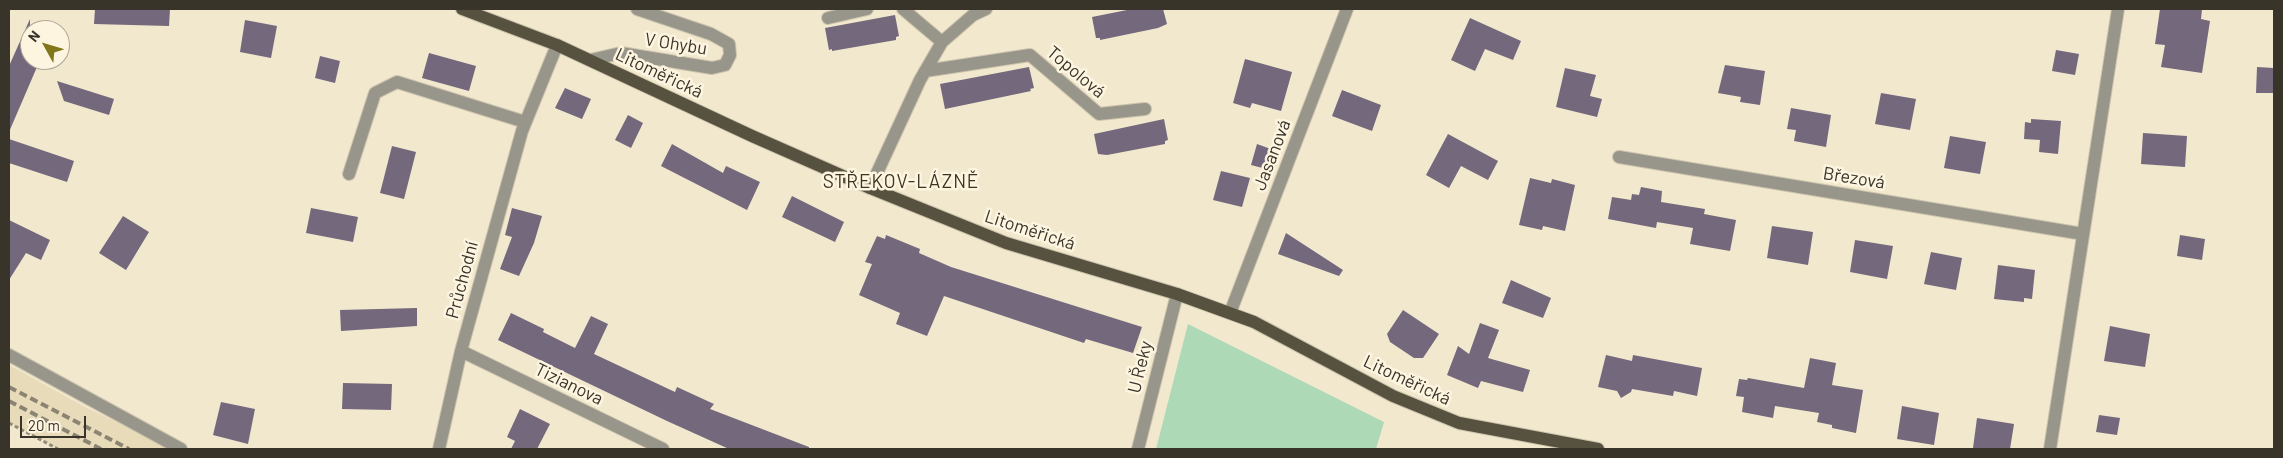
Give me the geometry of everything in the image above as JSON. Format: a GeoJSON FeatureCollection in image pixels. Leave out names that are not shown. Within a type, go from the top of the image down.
{"type":"FeatureCollection","features":[{"type":"Feature","properties":{"kind":"main road","name":"Litoměřická"},"geometry":{"type":"LineString","coordinates":[[462,9],[557,45],[752,136],[870,188],[1006,243],[1177,294],[1254,322],[1393,396],[1459,423],[1598,449]]}},
{"type":"Feature","properties":{"kind":"street","name":"V Ohybu"},"geometry":{"type":"LineString","coordinates":[[590,60],[620,52],[712,68],[725,66],[730,55],[729,44],[711,34],[636,9]]}},
{"type":"Feature","properties":{"kind":"street"},"geometry":{"type":"LineString","coordinates":[[828,18],[867,9]]}},
{"type":"Feature","properties":{"kind":"street"},"geometry":{"type":"LineString","coordinates":[[903,9],[942,42]]}},
{"type":"Feature","properties":{"kind":"street"},"geometry":{"type":"LineString","coordinates":[[870,188],[925,71],[942,42],[972,15],[986,9]]}},
{"type":"Feature","properties":{"kind":"street","name":"Jasanová"},"geometry":{"type":"LineString","coordinates":[[1230,314],[1347,9]]}},
{"type":"Feature","properties":{"kind":"street"},"geometry":{"type":"LineString","coordinates":[[2050,449],[2118,9]]}},
{"type":"Feature","properties":{"kind":"street","name":"Průchodní"},"geometry":{"type":"LineString","coordinates":[[439,449],[461,351],[525,122],[557,45]]}},
{"type":"Feature","properties":{"kind":"street","name":"Topolová"},"geometry":{"type":"LineString","coordinates":[[925,71],[1030,55],[1099,114],[1145,109]]}},
{"type":"Feature","properties":{"kind":"street"},"geometry":{"type":"LineString","coordinates":[[349,174],[375,93],[397,82],[525,122]]}},
{"type":"Feature","properties":{"kind":"street","name":"Březová"},"geometry":{"type":"LineString","coordinates":[[1619,157],[2083,234]]}},
{"type":"Feature","properties":{"kind":"street","name":"U Řeky"},"geometry":{"type":"LineString","coordinates":[[1138,449],[1177,294]]}},
{"type":"Feature","properties":{"kind":"street","name":"Tizianova"},"geometry":{"type":"LineString","coordinates":[[461,351],[662,449]]}},
{"type":"Feature","properties":{"kind":"street"},"geometry":{"type":"LineString","coordinates":[[9,355],[181,449]]}},
{"type":"Feature","properties":{"kind":"path"},"geometry":{"type":"LineString","coordinates":[[9,423],[58,449]]}},
{"type":"Feature","properties":{"kind":"shaded area"},"geometry":{"type":"Polygon","coordinates":[[[9,365],[83,406],[172,449],[59,449],[9,422],[9,365]]]}},
{"type":"Feature","properties":{"kind":"green space"},"geometry":{"type":"Polygon","coordinates":[[[1188,324],[1384,422],[1376,449],[1156,449],[1188,324]]]}},
{"type":"Feature","properties":{"kind":"building"},"geometry":{"type":"Polygon","coordinates":[[[95,9],[170,9],[169,26],[94,24],[95,9]]]}},
{"type":"Feature","properties":{"kind":"building"},"geometry":{"type":"Polygon","coordinates":[[[1132,9],[1163,9],[1167,24],[1158,28],[1100,40],[1100,38],[1096,38],[1092,17],[1132,9]]]}},
{"type":"Feature","properties":{"kind":"building"},"geometry":{"type":"Polygon","coordinates":[[[2160,9],[2202,9],[2201,19],[2210,21],[2202,73],[2161,67],[2165,45],[2155,44],[2160,9]]]}},
{"type":"Feature","properties":{"kind":"building"},"geometry":{"type":"Polygon","coordinates":[[[895,15],[899,36],[896,37],[896,40],[829,50],[825,28],[895,15]]]}},
{"type":"Feature","properties":{"kind":"building"},"geometry":{"type":"Polygon","coordinates":[[[1470,18],[1521,41],[1513,60],[1485,49],[1475,71],[1451,60],[1470,18]]]}},
{"type":"Feature","properties":{"kind":"building"},"geometry":{"type":"Polygon","coordinates":[[[245,20],[277,26],[271,58],[240,52],[245,20]]]}},
{"type":"Feature","properties":{"kind":"building"},"geometry":{"type":"Polygon","coordinates":[[[20,41],[20,70],[36,70],[9,132],[9,66],[20,41]]]}},
{"type":"Feature","properties":{"kind":"building"},"geometry":{"type":"Polygon","coordinates":[[[2056,50],[2079,54],[2075,75],[2052,71],[2056,50]]]}},
{"type":"Feature","properties":{"kind":"building"},"geometry":{"type":"Polygon","coordinates":[[[429,53],[476,66],[469,91],[422,78],[429,53]]]}},
{"type":"Feature","properties":{"kind":"building"},"geometry":{"type":"Polygon","coordinates":[[[320,56],[340,61],[335,83],[315,78],[320,56]]]}},
{"type":"Feature","properties":{"kind":"building"},"geometry":{"type":"Polygon","coordinates":[[[1245,59],[1292,72],[1281,111],[1252,103],[1250,108],[1233,103],[1245,59]]]}},
{"type":"Feature","properties":{"kind":"building"},"geometry":{"type":"Polygon","coordinates":[[[1725,65],[1765,71],[1760,105],[1740,102],[1741,97],[1718,93],[1725,65]]]}},
{"type":"Feature","properties":{"kind":"building"},"geometry":{"type":"Polygon","coordinates":[[[1029,67],[1034,88],[1030,89],[1031,91],[945,109],[940,84],[1029,67]]]}},
{"type":"Feature","properties":{"kind":"building"},"geometry":{"type":"Polygon","coordinates":[[[2257,67],[2274,68],[2274,93],[2256,93],[2257,67]]]}},
{"type":"Feature","properties":{"kind":"building"},"geometry":{"type":"Polygon","coordinates":[[[1565,68],[1596,75],[1590,96],[1602,99],[1597,117],[1556,107],[1565,68]]]}},
{"type":"Feature","properties":{"kind":"building"},"geometry":{"type":"Polygon","coordinates":[[[57,81],[114,99],[109,115],[64,101],[57,81]]]}},
{"type":"Feature","properties":{"kind":"building"},"geometry":{"type":"Polygon","coordinates":[[[565,88],[591,99],[582,119],[555,108],[565,88]]]}},
{"type":"Feature","properties":{"kind":"building"},"geometry":{"type":"Polygon","coordinates":[[[1342,90],[1381,105],[1372,131],[1332,116],[1342,90]]]}},
{"type":"Feature","properties":{"kind":"building"},"geometry":{"type":"Polygon","coordinates":[[[1881,93],[1916,99],[1910,130],[1875,124],[1881,93]]]}},
{"type":"Feature","properties":{"kind":"building"},"geometry":{"type":"Polygon","coordinates":[[[1791,108],[1831,115],[1826,147],[1794,141],[1796,130],[1787,129],[1791,108]]]}},
{"type":"Feature","properties":{"kind":"building"},"geometry":{"type":"Polygon","coordinates":[[[628,115],[643,123],[631,148],[615,140],[628,115]]]}},
{"type":"Feature","properties":{"kind":"building"},"geometry":{"type":"Polygon","coordinates":[[[1164,119],[1168,140],[1165,141],[1165,144],[1107,155],[1098,154],[1094,134],[1164,119]]]}},
{"type":"Feature","properties":{"kind":"building"},"geometry":{"type":"Polygon","coordinates":[[[2031,119],[2061,121],[2058,154],[2039,152],[2040,140],[2024,139],[2025,122],[2031,123],[2031,119]]]}},
{"type":"Feature","properties":{"kind":"building"},"geometry":{"type":"Polygon","coordinates":[[[2143,133],[2187,136],[2185,167],[2141,164],[2143,133]]]}},
{"type":"Feature","properties":{"kind":"building"},"geometry":{"type":"Polygon","coordinates":[[[1448,134],[1498,161],[1488,180],[1461,166],[1449,188],[1426,175],[1448,134]]]}},
{"type":"Feature","properties":{"kind":"building"},"geometry":{"type":"Polygon","coordinates":[[[1950,136],[1986,142],[1980,174],[1944,168],[1950,136]]]}},
{"type":"Feature","properties":{"kind":"building"},"geometry":{"type":"Polygon","coordinates":[[[9,139],[74,161],[67,182],[9,163],[9,139]]]}},
{"type":"Feature","properties":{"kind":"building"},"geometry":{"type":"Polygon","coordinates":[[[672,144],[723,173],[726,166],[760,182],[747,210],[661,166],[672,144]]]}},
{"type":"Feature","properties":{"kind":"building"},"geometry":{"type":"Polygon","coordinates":[[[1257,144],[1279,152],[1274,171],[1251,165],[1257,144]]]}},
{"type":"Feature","properties":{"kind":"building"},"geometry":{"type":"Polygon","coordinates":[[[392,146],[416,152],[404,199],[380,193],[392,146]]]}},
{"type":"Feature","properties":{"kind":"building"},"geometry":{"type":"Polygon","coordinates":[[[1221,171],[1250,178],[1242,207],[1213,200],[1221,171]]]}},
{"type":"Feature","properties":{"kind":"building"},"geometry":{"type":"Polygon","coordinates":[[[1530,178],[1551,183],[1552,179],[1575,185],[1565,231],[1543,226],[1542,230],[1519,225],[1530,178]]]}},
{"type":"Feature","properties":{"kind":"building"},"geometry":{"type":"Polygon","coordinates":[[[1641,187],[1662,191],[1661,202],[1705,209],[1704,214],[1736,220],[1730,251],[1690,244],[1693,228],[1657,222],[1656,228],[1608,219],[1612,197],[1631,200],[1632,194],[1639,195],[1641,187]]]}},
{"type":"Feature","properties":{"kind":"building"},"geometry":{"type":"Polygon","coordinates":[[[792,196],[844,222],[835,242],[782,217],[792,196]]]}},
{"type":"Feature","properties":{"kind":"building"},"geometry":{"type":"Polygon","coordinates":[[[311,208],[358,217],[353,242],[306,233],[311,208]]]}},
{"type":"Feature","properties":{"kind":"building"},"geometry":{"type":"Polygon","coordinates":[[[512,208],[542,216],[534,243],[519,276],[500,269],[512,237],[505,235],[512,208]]]}},
{"type":"Feature","properties":{"kind":"building"},"geometry":{"type":"Polygon","coordinates":[[[123,216],[149,232],[126,270],[99,253],[123,216]]]}},
{"type":"Feature","properties":{"kind":"building"},"geometry":{"type":"Polygon","coordinates":[[[9,220],[50,240],[41,260],[26,253],[9,280],[9,220]]]}},
{"type":"Feature","properties":{"kind":"building"},"geometry":{"type":"Polygon","coordinates":[[[1772,226],[1813,232],[1808,265],[1767,258],[1772,226]]]}},
{"type":"Feature","properties":{"kind":"building"},"geometry":{"type":"Polygon","coordinates":[[[1286,233],[1343,270],[1339,276],[1278,254],[1286,233]]]}},
{"type":"Feature","properties":{"kind":"building"},"geometry":{"type":"Polygon","coordinates":[[[886,235],[920,249],[919,253],[951,267],[1142,327],[1133,353],[1086,339],[1084,343],[944,296],[927,336],[896,324],[900,313],[859,295],[872,264],[865,262],[877,236],[885,239],[886,235]]]}},
{"type":"Feature","properties":{"kind":"building"},"geometry":{"type":"Polygon","coordinates":[[[2180,235],[2205,239],[2202,260],[2177,256],[2180,235]]]}},
{"type":"Feature","properties":{"kind":"building"},"geometry":{"type":"Polygon","coordinates":[[[1855,240],[1893,246],[1887,279],[1850,272],[1855,240]]]}},
{"type":"Feature","properties":{"kind":"building"},"geometry":{"type":"Polygon","coordinates":[[[1931,252],[1962,258],[1956,290],[1924,284],[1931,252]]]}},
{"type":"Feature","properties":{"kind":"building"},"geometry":{"type":"Polygon","coordinates":[[[1998,265],[2035,270],[2032,299],[2024,298],[2024,302],[1994,299],[1998,265]]]}},
{"type":"Feature","properties":{"kind":"building"},"geometry":{"type":"Polygon","coordinates":[[[1511,280],[1551,298],[1543,318],[1502,303],[1511,280]]]}},
{"type":"Feature","properties":{"kind":"building"},"geometry":{"type":"Polygon","coordinates":[[[417,308],[417,326],[341,331],[340,310],[417,308]]]}},
{"type":"Feature","properties":{"kind":"building"},"geometry":{"type":"Polygon","coordinates":[[[1403,310],[1439,334],[1423,358],[1414,358],[1390,342],[1387,334],[1403,310]]]}},
{"type":"Feature","properties":{"kind":"building"},"geometry":{"type":"Polygon","coordinates":[[[511,313],[544,329],[543,332],[575,348],[591,316],[608,324],[594,354],[675,392],[677,387],[714,404],[710,409],[809,447],[809,449],[729,449],[667,421],[498,340],[511,313]]]}},
{"type":"Feature","properties":{"kind":"building"},"geometry":{"type":"Polygon","coordinates":[[[1480,323],[1499,330],[1488,358],[1530,370],[1523,392],[1481,381],[1478,388],[1447,375],[1458,346],[1469,354],[1480,323]]]}},
{"type":"Feature","properties":{"kind":"building"},"geometry":{"type":"Polygon","coordinates":[[[2110,326],[2150,334],[2145,367],[2104,361],[2110,326]]]}},
{"type":"Feature","properties":{"kind":"building"},"geometry":{"type":"Polygon","coordinates":[[[1606,355],[1632,361],[1633,355],[1702,368],[1697,396],[1674,391],[1673,396],[1632,389],[1631,392],[1621,398],[1617,391],[1598,387],[1606,355]]]}},
{"type":"Feature","properties":{"kind":"building"},"geometry":{"type":"Polygon","coordinates":[[[1810,358],[1836,363],[1832,385],[1863,390],[1856,433],[1832,428],[1832,425],[1817,422],[1819,413],[1775,406],[1773,418],[1742,412],[1744,397],[1736,396],[1739,379],[1747,380],[1748,378],[1804,388],[1810,358]]]}},
{"type":"Feature","properties":{"kind":"building"},"geometry":{"type":"Polygon","coordinates":[[[343,383],[392,384],[391,410],[342,409],[343,383]]]}},
{"type":"Feature","properties":{"kind":"building"},"geometry":{"type":"Polygon","coordinates":[[[221,402],[255,409],[248,444],[213,435],[221,402]]]}},
{"type":"Feature","properties":{"kind":"building"},"geometry":{"type":"Polygon","coordinates":[[[1902,406],[1939,413],[1934,445],[1897,439],[1902,406]]]}},
{"type":"Feature","properties":{"kind":"building"},"geometry":{"type":"Polygon","coordinates":[[[520,409],[550,424],[537,449],[511,449],[515,441],[507,437],[520,409]]]}},
{"type":"Feature","properties":{"kind":"building"},"geometry":{"type":"Polygon","coordinates":[[[2099,415],[2120,418],[2117,435],[2096,432],[2099,415]]]}},
{"type":"Feature","properties":{"kind":"building"},"geometry":{"type":"Polygon","coordinates":[[[1977,418],[2014,424],[2010,449],[1973,448],[1977,418]]]}},
{"type":"Feature","properties":{"kind":"railway"},"geometry":{"type":"LineString","coordinates":[[9,387],[129,449]]}},
{"type":"Feature","properties":{"kind":"railway"},"geometry":{"type":"LineString","coordinates":[[9,401],[101,449]]}},
{"type":"Feature","properties":{"kind":"district","name":"STŘEKOV-LÁZNĚ"},"geometry":{"type":"Point","coordinates":[901,182]}}]}
